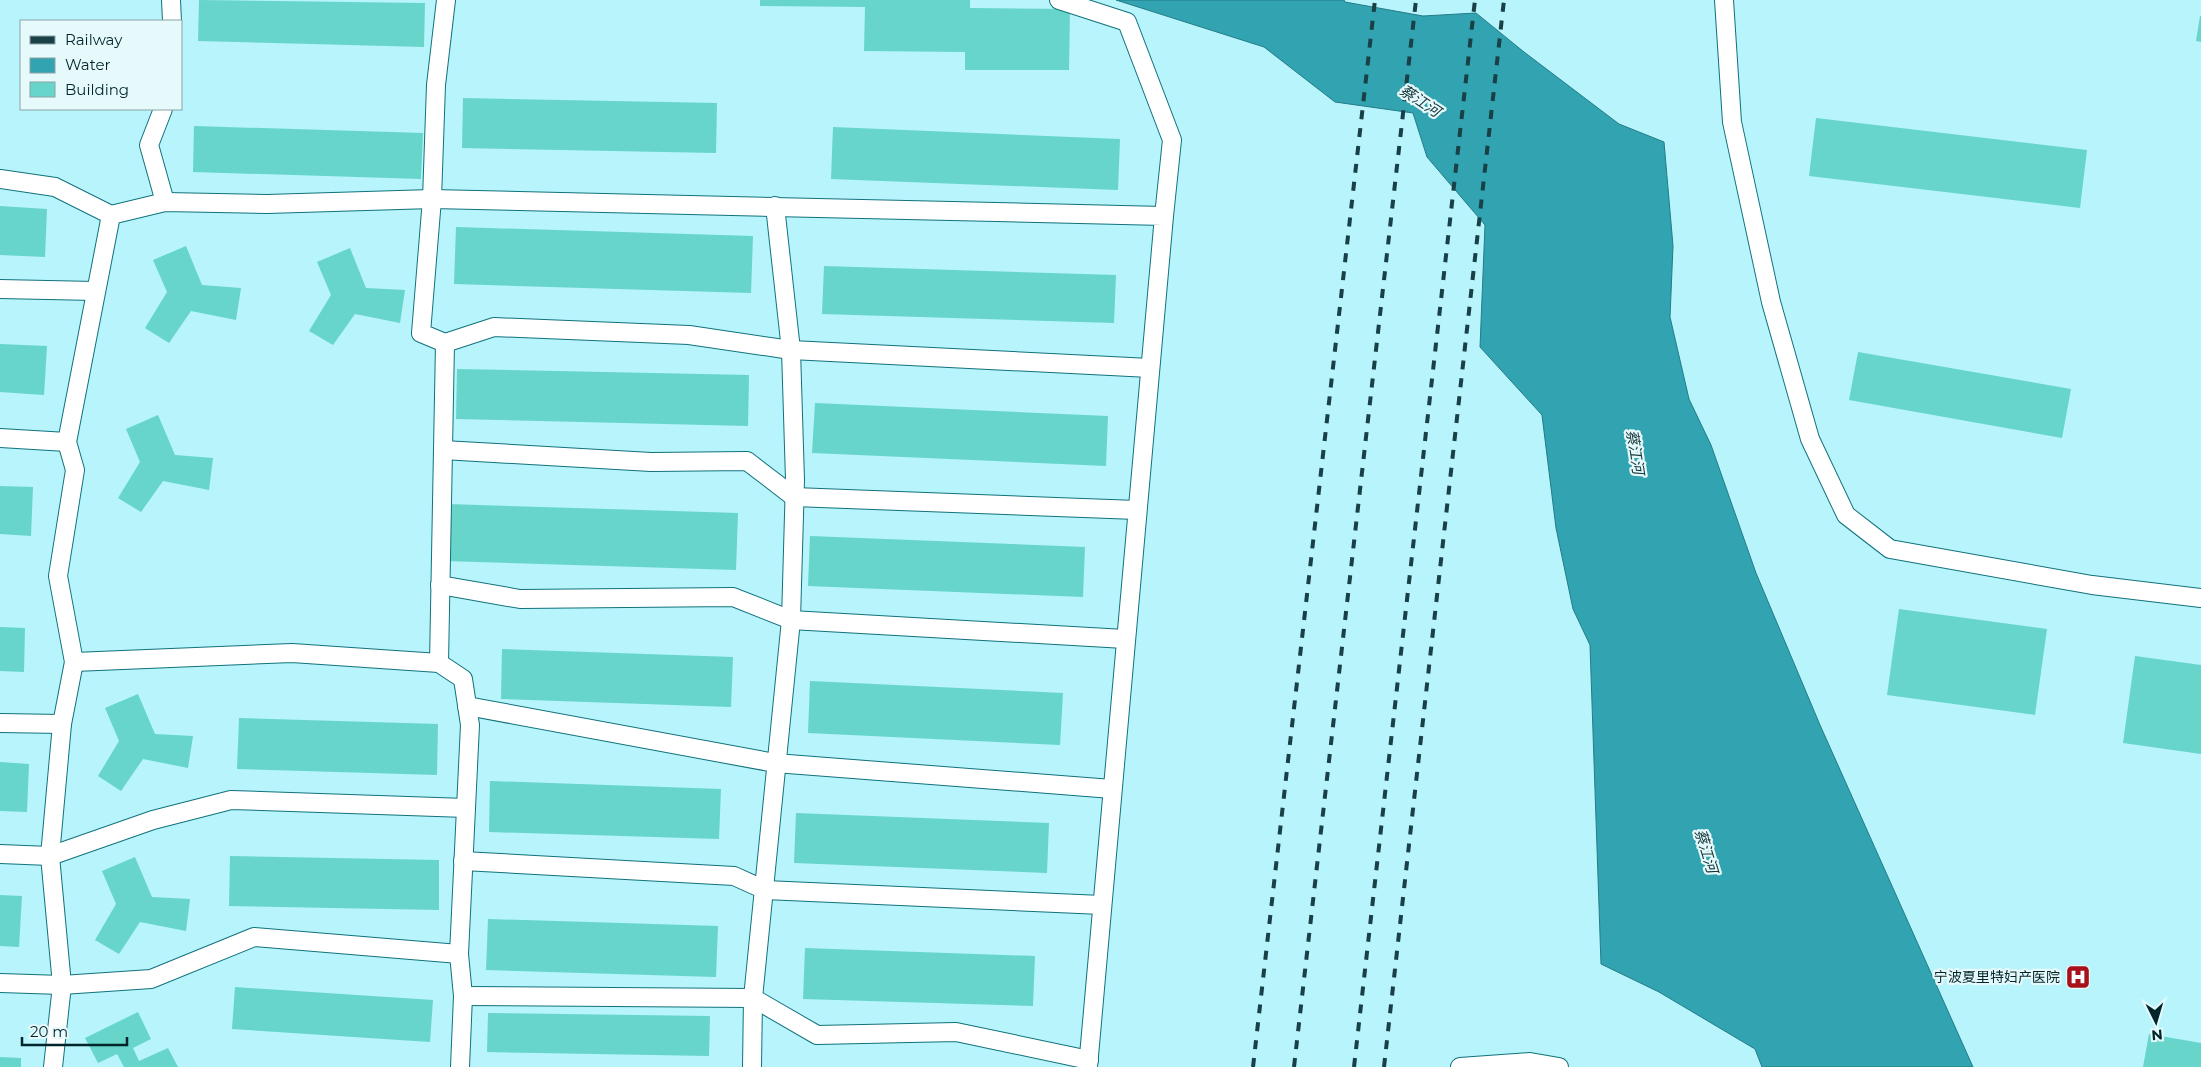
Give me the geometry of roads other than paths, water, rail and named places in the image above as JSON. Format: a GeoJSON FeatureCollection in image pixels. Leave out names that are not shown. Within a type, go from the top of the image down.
{"type":"FeatureCollection","features":[{"type":"Feature","properties":{"kind":"lane"},"geometry":{"type":"LineString","coordinates":[[171,0],[172,20]]}},
{"type":"Feature","properties":{"kind":"lane"},"geometry":{"type":"LineString","coordinates":[[446,0],[436,85],[432,199],[421,333],[445,343],[494,327],[689,335],[791,350],[1150,368]]}},
{"type":"Feature","properties":{"kind":"lane"},"geometry":{"type":"LineString","coordinates":[[463,996],[753,998],[817,1035],[956,1032],[1089,1064],[1125,639],[1172,140],[1127,22],[1059,0]]}},
{"type":"Feature","properties":{"kind":"lane"},"geometry":{"type":"LineString","coordinates":[[1724,0],[1732,122],[1771,302],[1810,439],[1846,515],[1890,548],[2092,585],[2201,598]]}},
{"type":"Feature","properties":{"kind":"lane"},"geometry":{"type":"LineString","coordinates":[[163,110],[149,145],[166,202]]}},
{"type":"Feature","properties":{"kind":"lane"},"geometry":{"type":"LineString","coordinates":[[0,180],[55,187],[111,215],[166,202],[268,204],[432,199],[1164,216]]}},
{"type":"Feature","properties":{"kind":"lane"},"geometry":{"type":"LineString","coordinates":[[752,1067],[753,998],[765,890],[775,764],[791,620],[794,497],[791,350],[775,206]]}},
{"type":"Feature","properties":{"kind":"lane"},"geometry":{"type":"LineString","coordinates":[[53,1067],[62,985],[50,856],[62,724],[74,662],[58,576],[75,470],[67,442],[94,291],[111,215]]}},
{"type":"Feature","properties":{"kind":"lane"},"geometry":{"type":"LineString","coordinates":[[0,289],[94,291]]}},
{"type":"Feature","properties":{"kind":"lane"},"geometry":{"type":"LineString","coordinates":[[438,663],[445,343]]}},
{"type":"Feature","properties":{"kind":"lane"},"geometry":{"type":"LineString","coordinates":[[0,438],[67,442]]}},
{"type":"Feature","properties":{"kind":"lane"},"geometry":{"type":"LineString","coordinates":[[443,450],[651,462],[747,461],[794,497],[1137,510]]}},
{"type":"Feature","properties":{"kind":"lane"},"geometry":{"type":"LineString","coordinates":[[440,585],[520,599],[733,597],[791,620],[1125,639]]}},
{"type":"Feature","properties":{"kind":"lane"},"geometry":{"type":"LineString","coordinates":[[74,662],[292,653],[438,663],[463,679],[470,725],[459,954],[463,996],[460,1067]]}},
{"type":"Feature","properties":{"kind":"lane"},"geometry":{"type":"LineString","coordinates":[[467,706],[775,764],[1112,789]]}},
{"type":"Feature","properties":{"kind":"lane"},"geometry":{"type":"LineString","coordinates":[[0,723],[62,724]]}},
{"type":"Feature","properties":{"kind":"lane"},"geometry":{"type":"LineString","coordinates":[[0,854],[50,856],[153,820],[231,800],[466,808]]}},
{"type":"Feature","properties":{"kind":"lane"},"geometry":{"type":"LineString","coordinates":[[462,861],[734,876],[765,890],[1102,905]]}},
{"type":"Feature","properties":{"kind":"lane"},"geometry":{"type":"LineString","coordinates":[[0,983],[62,985],[151,979],[254,937],[459,954]]}},
{"type":"Feature","properties":{"kind":"lane"},"geometry":{"type":"LineString","coordinates":[[1460,1067],[1530,1062],[1559,1067]]}},
{"type":"Feature","properties":{"kind":"water","name":"蔡江河"},"geometry":{"type":"Polygon","coordinates":[[[1116,0],[1344,0],[1345,2],[1423,16],[1476,13],[1619,124],[1664,142],[1673,246],[1670,317],[1689,399],[1711,445],[1756,573],[1820,725],[1973,1067],[1762,1067],[1755,1049],[1659,992],[1601,964],[1590,645],[1573,609],[1556,528],[1542,415],[1480,347],[1485,225],[1427,157],[1413,113],[1335,102],[1264,47],[1116,0]]]}},
{"type":"Feature","properties":{"kind":"railway"},"geometry":{"type":"LineString","coordinates":[[1253,1067],[1375,0]]}},
{"type":"Feature","properties":{"kind":"railway"},"geometry":{"type":"LineString","coordinates":[[1294,1067],[1416,0]]}},
{"type":"Feature","properties":{"kind":"railway"},"geometry":{"type":"LineString","coordinates":[[1354,1067],[1475,0]]}},
{"type":"Feature","properties":{"kind":"railway"},"geometry":{"type":"LineString","coordinates":[[1384,1067],[1504,0]]}},
{"type":"Feature","properties":{"kind":"place","name":"宁波夏里特妇产医院"},"geometry":{"type":"Point","coordinates":[2078,977]}}]}
